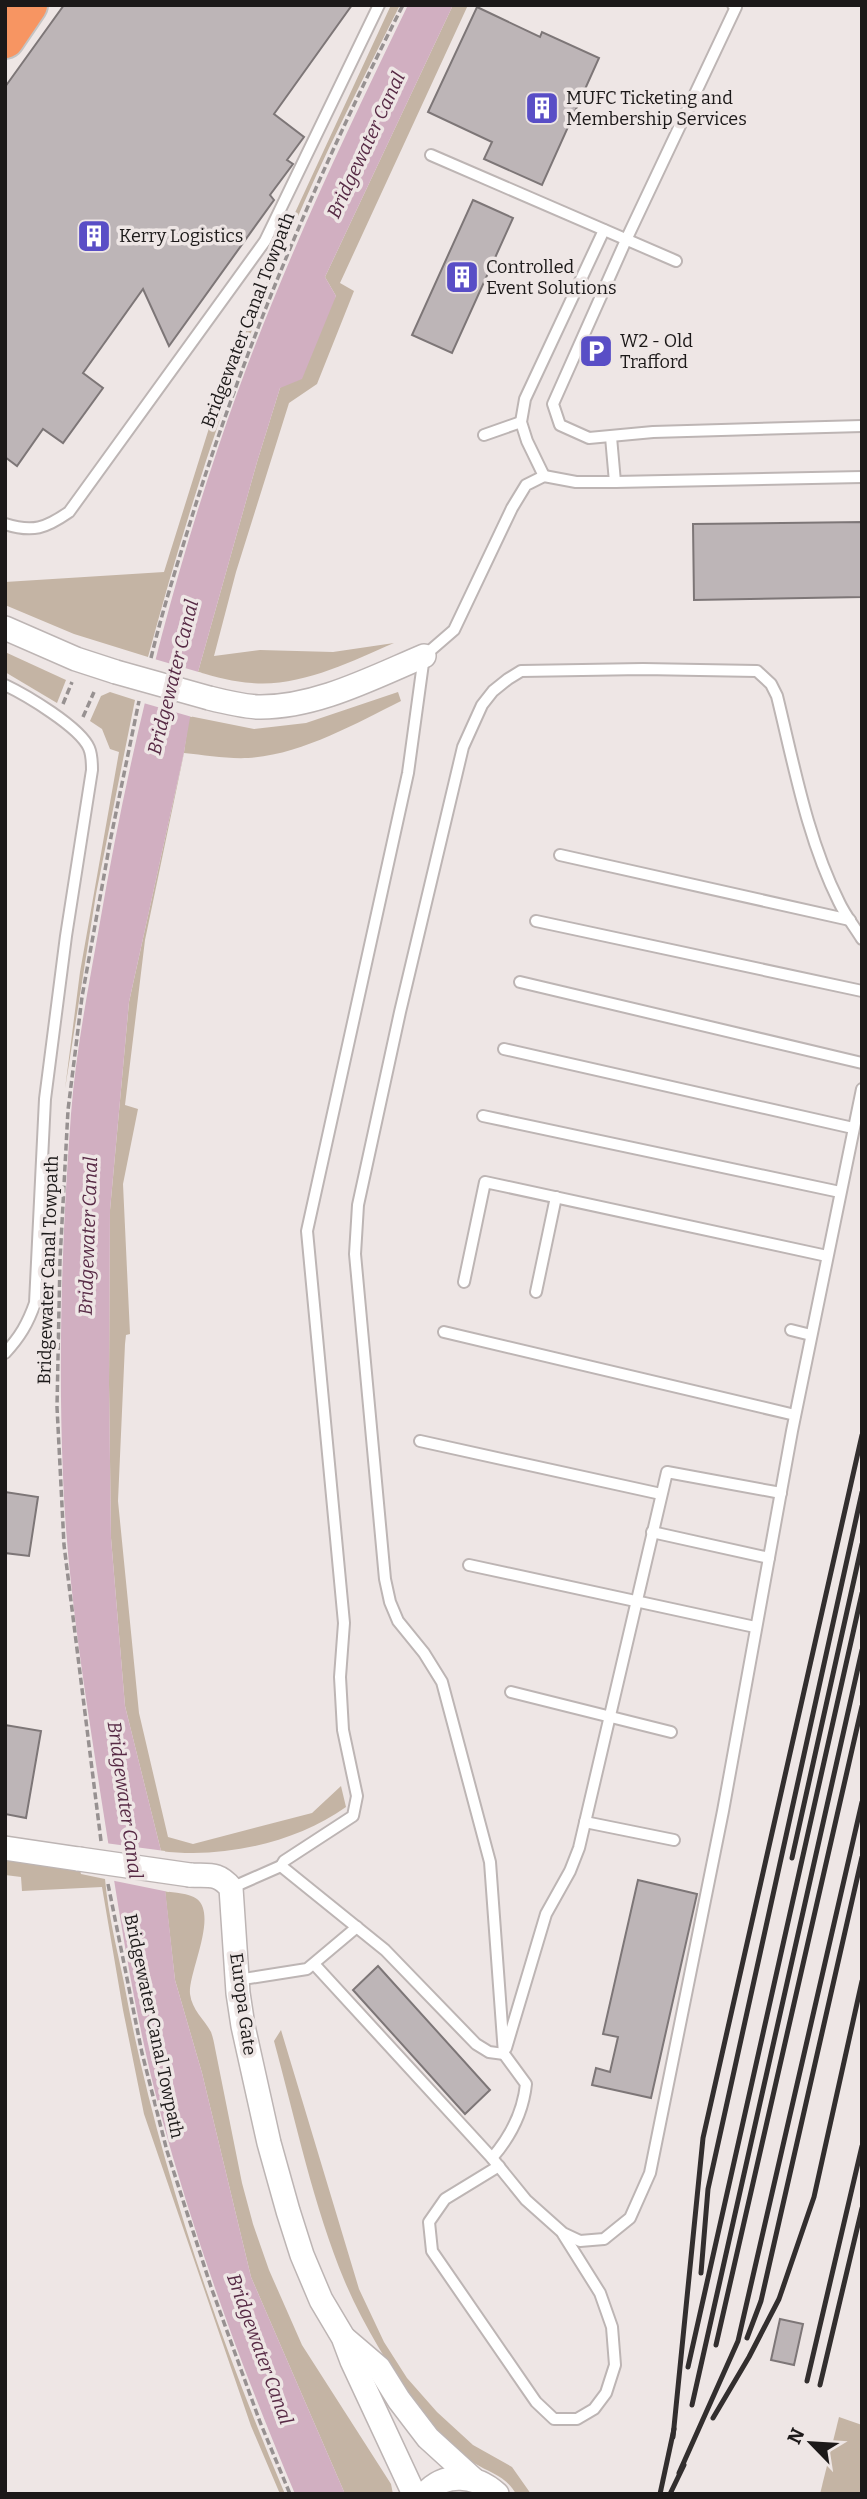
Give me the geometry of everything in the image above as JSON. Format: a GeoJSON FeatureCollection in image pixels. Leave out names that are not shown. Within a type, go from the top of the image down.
{"type":"FeatureCollection","features":[{"type":"Feature","properties":{"kind":"highway"},"geometry":{"type":"LineString","coordinates":[[6,38],[28,5]]}},
{"type":"Feature","properties":{"kind":"street"},"geometry":{"type":"LineString","coordinates":[[5,628],[76,659],[209,698],[258,707],[300,702],[345,688],[424,656]]}},
{"type":"Feature","properties":{"kind":"street"},"geometry":{"type":"LineString","coordinates":[[5,1848],[190,1875],[214,1876],[223,1879],[231,1888]]}},
{"type":"Feature","properties":{"kind":"street","name":"Europa Gate"},"geometry":{"type":"LineString","coordinates":[[231,1888],[243,2026],[269,2143],[288,2211],[302,2255],[321,2300],[343,2337],[414,2494]]}},
{"type":"Feature","properties":{"kind":"street","name":"Europa Gate"},"geometry":{"type":"LineString","coordinates":[[343,2337],[379,2368],[428,2438],[473,2479],[497,2494]]}},
{"type":"Feature","properties":{"kind":"street"},"geometry":{"type":"LineString","coordinates":[[425,2494],[440,2482],[457,2478],[473,2479]]}},
{"type":"Feature","properties":{"kind":"lane"},"geometry":{"type":"LineString","coordinates":[[5,524],[38,530],[69,512],[265,241],[379,5]]}},
{"type":"Feature","properties":{"kind":"lane"},"geometry":{"type":"LineString","coordinates":[[733,5],[736,7],[626,240],[553,404],[560,425],[589,438],[653,432],[862,426]]}},
{"type":"Feature","properties":{"kind":"lane"},"geometry":{"type":"LineString","coordinates":[[431,155],[676,261]]}},
{"type":"Feature","properties":{"kind":"lane"},"geometry":{"type":"LineString","coordinates":[[544,476],[527,441],[522,422],[525,399],[604,230]]}},
{"type":"Feature","properties":{"kind":"lane"},"geometry":{"type":"LineString","coordinates":[[484,435],[522,422]]}},
{"type":"Feature","properties":{"kind":"lane"},"geometry":{"type":"LineString","coordinates":[[611,436],[615,482]]}},
{"type":"Feature","properties":{"kind":"lane"},"geometry":{"type":"LineString","coordinates":[[231,1888],[281,1866],[284,1861],[353,1816],[357,1796],[342,1730],[340,1677],[344,1623],[307,1231],[408,773],[424,656],[454,630],[512,508],[526,485],[544,476],[576,482],[862,477]]}},
{"type":"Feature","properties":{"kind":"lane"},"geometry":{"type":"LineString","coordinates":[[314,1964],[398,2054],[495,2162],[526,2200],[562,2233],[600,2293],[612,2327],[615,2365],[606,2393],[594,2409],[577,2420],[554,2419],[536,2402],[432,2251],[429,2222],[445,2199],[495,2162],[524,2102],[526,2084],[504,2054],[490,1862],[442,1682],[425,1653],[398,1621],[385,1579],[355,1254],[358,1205],[397,1025],[463,747],[482,705],[500,685],[521,671],[757,671],[771,684],[777,696],[810,826],[828,878],[862,939]]}},
{"type":"Feature","properties":{"kind":"lane"},"geometry":{"type":"LineString","coordinates":[[5,685],[41,703],[81,735],[89,747],[92,770],[66,936],[45,1099],[35,1303],[28,1323],[5,1353]]}},
{"type":"Feature","properties":{"kind":"lane"},"geometry":{"type":"LineString","coordinates":[[560,855],[850,920]]}},
{"type":"Feature","properties":{"kind":"lane"},"geometry":{"type":"LineString","coordinates":[[536,921],[862,992]]}},
{"type":"Feature","properties":{"kind":"lane"},"geometry":{"type":"LineString","coordinates":[[520,982],[862,1063]]}},
{"type":"Feature","properties":{"kind":"lane"},"geometry":{"type":"LineString","coordinates":[[504,1049],[853,1128]]}},
{"type":"Feature","properties":{"kind":"lane"},"geometry":{"type":"LineString","coordinates":[[562,2233],[580,2241],[604,2239],[630,2218],[650,2173],[723,1811],[795,1415],[862,1089]]}},
{"type":"Feature","properties":{"kind":"lane"},"geometry":{"type":"LineString","coordinates":[[483,1116],[840,1192]]}},
{"type":"Feature","properties":{"kind":"lane"},"geometry":{"type":"LineString","coordinates":[[464,1282],[485,1182],[827,1256]]}},
{"type":"Feature","properties":{"kind":"lane"},"geometry":{"type":"LineString","coordinates":[[536,1292],[556,1197]]}},
{"type":"Feature","properties":{"kind":"lane"},"geometry":{"type":"LineString","coordinates":[[790,1330],[811,1335]]}},
{"type":"Feature","properties":{"kind":"lane"},"geometry":{"type":"LineString","coordinates":[[444,1332],[795,1415]]}},
{"type":"Feature","properties":{"kind":"lane"},"geometry":{"type":"LineString","coordinates":[[420,1441],[662,1494]]}},
{"type":"Feature","properties":{"kind":"lane"},"geometry":{"type":"LineString","coordinates":[[504,2054],[546,1914],[570,1871],[579,1847],[667,1472],[781,1493]]}},
{"type":"Feature","properties":{"kind":"lane"},"geometry":{"type":"LineString","coordinates":[[652,1532],[769,1558]]}},
{"type":"Feature","properties":{"kind":"lane"},"geometry":{"type":"LineString","coordinates":[[469,1565],[755,1627]]}},
{"type":"Feature","properties":{"kind":"lane"},"geometry":{"type":"LineString","coordinates":[[511,1692],[671,1732]]}},
{"type":"Feature","properties":{"kind":"lane"},"geometry":{"type":"LineString","coordinates":[[585,1822],[674,1840]]}},
{"type":"Feature","properties":{"kind":"lane"},"geometry":{"type":"LineString","coordinates":[[281,1866],[384,1950],[476,2044],[489,2052],[504,2054]]}},
{"type":"Feature","properties":{"kind":"lane"},"geometry":{"type":"LineString","coordinates":[[237,1980],[296,1973],[307,1969],[357,1927]]}},
{"type":"Feature","properties":{"kind":"path","name":"Bridgewater Canal Towpath"},"geometry":{"type":"LineString","coordinates":[[151,657],[209,463],[244,362],[317,183],[403,5]]}},
{"type":"Feature","properties":{"kind":"path"},"geometry":{"type":"LineString","coordinates":[[62,706],[72,682]]}},
{"type":"Feature","properties":{"kind":"path"},"geometry":{"type":"LineString","coordinates":[[83,717],[94,692]]}},
{"type":"Feature","properties":{"kind":"path","name":"Bridgewater Canal Towpath"},"geometry":{"type":"LineString","coordinates":[[101,1843],[64,1545],[57,1407],[60,1260],[68,1110],[82,997],[139,701]]}},
{"type":"Feature","properties":{"kind":"path","name":"Bridgewater Canal Towpath"},"geometry":{"type":"LineString","coordinates":[[107,1879],[132,2009],[163,2138],[211,2287],[260,2422],[290,2494]]}},
{"type":"Feature","properties":{"kind":"shaded area"},"geometry":{"type":"Polygon","coordinates":[[[391,5],[400,5],[301,209],[250,334],[185,527],[148,657],[74,634],[5,605],[5,582],[164,572],[244,323],[250,323],[293,217],[391,5]]]}},
{"type":"Feature","properties":{"kind":"shaded area"},"geometry":{"type":"Polygon","coordinates":[[[453,5],[468,5],[340,283],[354,291],[317,384],[289,403],[236,572],[214,656],[260,650],[333,652],[394,643],[325,672],[289,681],[245,682],[198,672],[280,388],[336,296],[325,277],[453,5]]]}},
{"type":"Feature","properties":{"kind":"shaded area"},"geometry":{"type":"Polygon","coordinates":[[[5,652],[66,680],[57,703],[5,672],[5,652]]]}},
{"type":"Feature","properties":{"kind":"shaded area"},"geometry":{"type":"Polygon","coordinates":[[[110,692],[135,700],[96,894],[65,1089],[80,972],[119,752],[110,749],[102,729],[90,721],[101,696],[110,692]]]}},
{"type":"Feature","properties":{"kind":"shaded area"},"geometry":{"type":"Polygon","coordinates":[[[398,692],[401,701],[327,737],[287,751],[248,758],[184,753],[145,940],[125,1105],[138,1109],[123,1184],[130,1334],[126,1335],[125,1344],[118,1501],[139,1713],[168,1837],[193,1844],[312,1813],[341,1786],[346,1807],[304,1830],[258,1846],[209,1853],[161,1851],[125,1706],[111,1538],[110,1210],[129,1002],[184,752],[189,716],[254,729],[306,723],[398,692]]]}},
{"type":"Feature","properties":{"kind":"shaded area"},"geometry":{"type":"Polygon","coordinates":[[[5,1859],[80,1870],[81,1874],[105,1879],[110,1918],[137,2049],[171,2179],[212,2307],[285,2494],[280,2494],[251,2426],[144,2114],[102,1887],[22,1891],[21,1877],[5,1875],[5,1859]]]}},
{"type":"Feature","properties":{"kind":"shaded area"},"geometry":{"type":"Polygon","coordinates":[[[165,1891],[194,1897],[203,1907],[203,1931],[191,1985],[191,2000],[212,2036],[242,2183],[269,2270],[302,2345],[391,2484],[393,2494],[345,2494],[251,2277],[202,2073],[175,1980],[165,1891]]]}},
{"type":"Feature","properties":{"kind":"shaded area"},"geometry":{"type":"Polygon","coordinates":[[[281,2030],[359,2289],[384,2342],[407,2378],[437,2412],[473,2445],[512,2467],[531,2494],[516,2494],[503,2479],[465,2457],[441,2436],[404,2388],[368,2329],[345,2282],[314,2193],[274,2041],[281,2030]]]}},
{"type":"Feature","properties":{"kind":"shaded area"},"geometry":{"type":"Polygon","coordinates":[[[839,2417],[862,2425],[862,2494],[820,2494],[839,2417]]]}},
{"type":"Feature","properties":{"kind":"water","name":"Bridgewater Canal"},"geometry":{"type":"Polygon","coordinates":[[[408,5],[453,5],[325,277],[336,296],[302,379],[280,388],[257,462],[198,672],[184,752],[129,1002],[110,1210],[111,1538],[125,1706],[161,1851],[175,1980],[202,2073],[251,2277],[345,2494],[295,2494],[239,2354],[189,2211],[151,2076],[127,1957],[83,1677],[68,1557],[61,1386],[65,1204],[76,1065],[87,993],[123,801],[165,622],[219,445],[260,332],[331,167],[408,5]]]}},
{"type":"Feature","properties":{"kind":"pier"},"geometry":{"type":"Polygon","coordinates":[[[151,658],[202,673],[192,717],[140,702],[151,658]]]}},
{"type":"Feature","properties":{"kind":"pier"},"geometry":{"type":"Polygon","coordinates":[[[105,1843],[165,1851],[169,1892],[110,1880],[105,1843]]]}},
{"type":"Feature","properties":{"kind":"building","name":"Kerry Logistics"},"geometry":{"type":"Polygon","coordinates":[[[64,5],[352,5],[274,114],[304,137],[287,160],[293,164],[270,195],[274,200],[169,346],[143,289],[83,373],[103,388],[63,443],[43,429],[17,466],[5,457],[5,87],[64,5]]]}},
{"type":"Feature","properties":{"kind":"building"},"geometry":{"type":"Polygon","coordinates":[[[477,7],[540,37],[542,32],[599,58],[542,185],[484,159],[492,142],[428,112],[477,7]]]}},
{"type":"Feature","properties":{"kind":"building","name":"Controlled Event Solutions"},"geometry":{"type":"Polygon","coordinates":[[[473,200],[513,218],[452,353],[412,335],[473,200]]]}},
{"type":"Feature","properties":{"kind":"building"},"geometry":{"type":"Polygon","coordinates":[[[862,522],[862,597],[694,600],[693,524],[862,522]]]}},
{"type":"Feature","properties":{"kind":"building"},"geometry":{"type":"Polygon","coordinates":[[[5,1492],[38,1497],[29,1556],[5,1553],[5,1492]]]}},
{"type":"Feature","properties":{"kind":"building"},"geometry":{"type":"Polygon","coordinates":[[[5,1725],[41,1731],[26,1818],[5,1814],[5,1725]]]}},
{"type":"Feature","properties":{"kind":"building"},"geometry":{"type":"Polygon","coordinates":[[[638,1880],[697,1894],[651,2098],[592,2085],[596,2068],[610,2072],[618,2037],[603,2034],[638,1880]]]}},
{"type":"Feature","properties":{"kind":"building"},"geometry":{"type":"Polygon","coordinates":[[[378,1966],[490,2090],[465,2114],[353,1990],[378,1966]]]}},
{"type":"Feature","properties":{"kind":"building"},"geometry":{"type":"Polygon","coordinates":[[[780,2319],[803,2324],[794,2365],[771,2360],[780,2319]]]}},
{"type":"Feature","properties":{"kind":"railway"},"geometry":{"type":"LineString","coordinates":[[673,2437],[703,2138],[862,1435]]}},
{"type":"Feature","properties":{"kind":"railway"},"geometry":{"type":"LineString","coordinates":[[701,2273],[708,2189],[862,1492]]}},
{"type":"Feature","properties":{"kind":"railway"},"geometry":{"type":"LineString","coordinates":[[792,1858],[862,1544]]}},
{"type":"Feature","properties":{"kind":"railway"},"geometry":{"type":"LineString","coordinates":[[688,2367],[862,1593]]}},
{"type":"Feature","properties":{"kind":"railway"},"geometry":{"type":"LineString","coordinates":[[692,2405],[862,1650]]}},
{"type":"Feature","properties":{"kind":"railway"},"geometry":{"type":"LineString","coordinates":[[716,2345],[862,1706]]}},
{"type":"Feature","properties":{"kind":"railway"},"geometry":{"type":"LineString","coordinates":[[679,2473],[738,2341],[862,1802]]}},
{"type":"Feature","properties":{"kind":"railway"},"geometry":{"type":"LineString","coordinates":[[747,2338],[761,2301],[862,1857]]}},
{"type":"Feature","properties":{"kind":"railway"},"geometry":{"type":"LineString","coordinates":[[713,2418],[779,2299],[814,2197],[862,1981]]}},
{"type":"Feature","properties":{"kind":"railway"},"geometry":{"type":"LineString","coordinates":[[807,2381],[862,2146]]}},
{"type":"Feature","properties":{"kind":"railway"},"geometry":{"type":"LineString","coordinates":[[820,2385],[862,2208]]}},
{"type":"Feature","properties":{"kind":"railway"},"geometry":{"type":"LineString","coordinates":[[660,2494],[674,2429]]}},
{"type":"Feature","properties":{"kind":"railway"},"geometry":{"type":"LineString","coordinates":[[670,2494],[684,2465]]}},
{"type":"Feature","properties":{"kind":"place","name":"MUFC Ticketing and Membership Services"},"geometry":{"type":"Point","coordinates":[542,108]}},
{"type":"Feature","properties":{"kind":"place","name":"Kerry Logistics"},"geometry":{"type":"Point","coordinates":[94,236]}},
{"type":"Feature","properties":{"kind":"place","name":"Controlled Event Solutions"},"geometry":{"type":"Point","coordinates":[462,277]}},
{"type":"Feature","properties":{"kind":"place","name":"W2 - Old Trafford"},"geometry":{"type":"Point","coordinates":[596,351]}}]}
